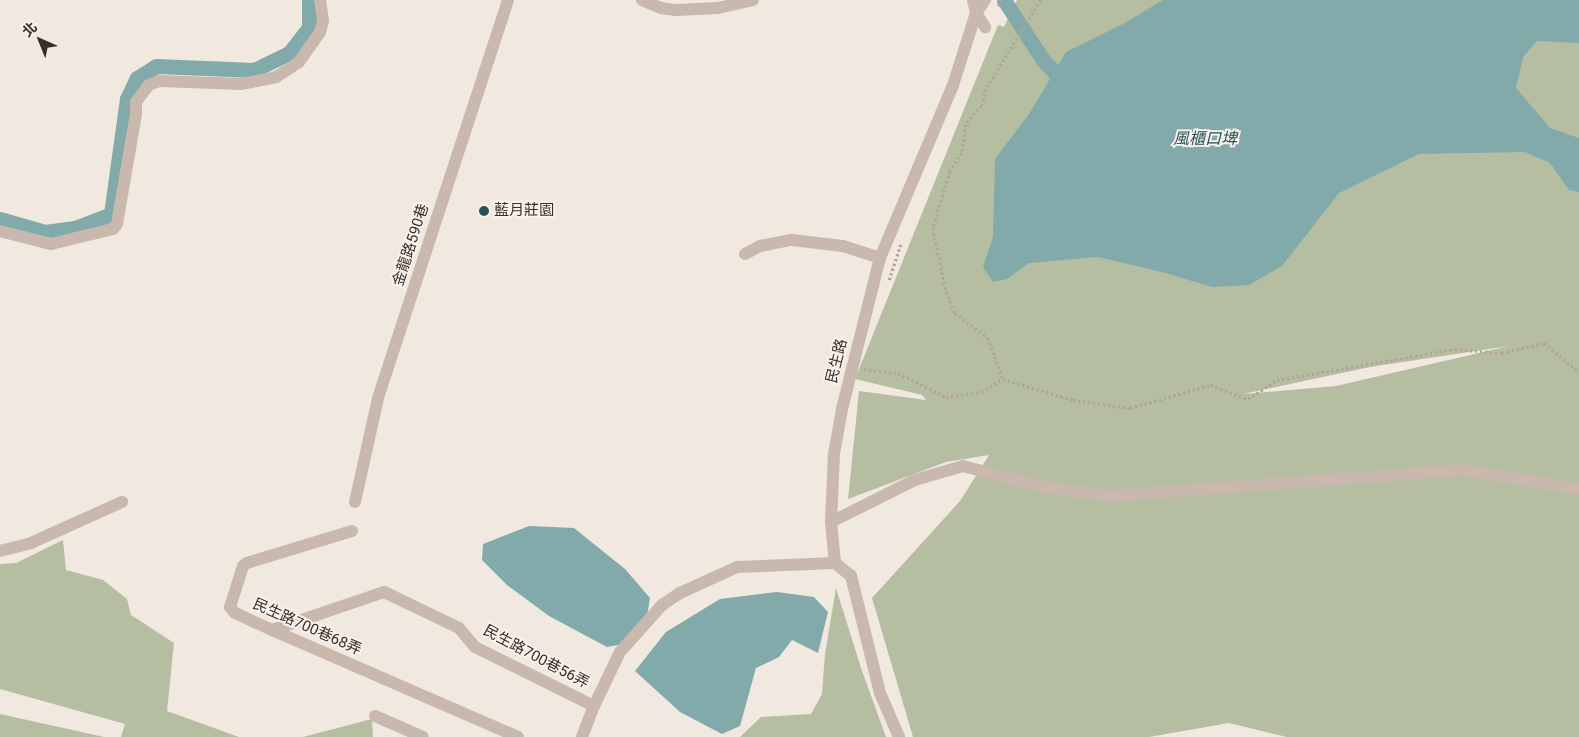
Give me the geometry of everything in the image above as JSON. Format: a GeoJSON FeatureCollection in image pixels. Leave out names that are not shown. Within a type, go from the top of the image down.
{"type":"FeatureCollection","features":[{"type":"Feature","properties":{"kind":"street"},"geometry":{"type":"LineString","coordinates":[[0,231],[51,244],[113,229],[117,224],[136,114],[136,102],[140,94],[149,85],[159,81],[241,84],[276,78],[299,62],[320,32],[323,21],[320,0]]}},
{"type":"Feature","properties":{"kind":"street","name":"金龍路590巷"},"geometry":{"type":"LineString","coordinates":[[355,502],[378,398],[508,0]]}},
{"type":"Feature","properties":{"kind":"street"},"geometry":{"type":"LineString","coordinates":[[642,0],[660,8],[676,10],[718,8],[753,0]]}},
{"type":"Feature","properties":{"kind":"street"},"geometry":{"type":"LineString","coordinates":[[973,0],[976,13],[985,27]]}},
{"type":"Feature","properties":{"kind":"street","name":"民生路"},"geometry":{"type":"LineString","coordinates":[[835,563],[831,522],[834,454],[842,409],[880,258],[953,85],[976,13],[985,0]]}},
{"type":"Feature","properties":{"kind":"street"},"geometry":{"type":"LineString","coordinates":[[745,254],[760,246],[792,240],[843,246],[880,258]]}},
{"type":"Feature","properties":{"kind":"street"},"geometry":{"type":"LineString","coordinates":[[831,522],[915,480],[963,466],[1038,486],[1109,496],[1465,470],[1579,489]]}},
{"type":"Feature","properties":{"kind":"street"},"geometry":{"type":"LineString","coordinates":[[0,551],[31,543],[122,502]]}},
{"type":"Feature","properties":{"kind":"street","name":"民生路700巷68弄"},"geometry":{"type":"LineString","coordinates":[[352,531],[243,566],[230,606],[236,613],[272,630],[518,737]]}},
{"type":"Feature","properties":{"kind":"street"},"geometry":{"type":"LineString","coordinates":[[582,737],[594,706],[620,652],[662,605],[680,593],[737,567],[835,563],[851,576],[880,693],[899,737]]}},
{"type":"Feature","properties":{"kind":"street","name":"民生路700巷56弄"},"geometry":{"type":"LineString","coordinates":[[272,630],[384,592],[459,628],[475,647],[594,706]]}},
{"type":"Feature","properties":{"kind":"street"},"geometry":{"type":"LineString","coordinates":[[374,716],[422,737]]}},
{"type":"Feature","properties":{"kind":"path"},"geometry":{"type":"LineString","coordinates":[[1003,379],[988,338],[955,313],[945,287],[933,228],[950,171],[962,153],[966,124],[982,106],[986,89],[1041,0]]}},
{"type":"Feature","properties":{"kind":"path"},"geometry":{"type":"LineString","coordinates":[[852,368],[898,373],[946,397],[981,392],[1003,379],[1073,400],[1130,408],[1211,385],[1248,399],[1277,380],[1455,349],[1502,353],[1544,343],[1579,372]]}},
{"type":"Feature","properties":{"kind":"green space"},"geometry":{"type":"Polygon","coordinates":[[[1017,0],[1579,0],[1579,737],[1287,737],[1229,723],[1149,737],[913,737],[872,598],[960,501],[989,455],[946,462],[848,499],[859,391],[926,400],[922,395],[855,379],[998,25],[1004,27],[1017,0]],[[1509,346],[1370,367],[1243,394],[1336,386],[1509,346]]]}},
{"type":"Feature","properties":{"kind":"green space"},"geometry":{"type":"Polygon","coordinates":[[[63,540],[66,570],[103,580],[127,599],[131,615],[174,643],[167,711],[239,737],[121,737],[125,724],[0,689],[0,564],[16,563],[63,540]]]}},
{"type":"Feature","properties":{"kind":"green space"},"geometry":{"type":"Polygon","coordinates":[[[836,588],[861,668],[886,737],[740,737],[761,717],[811,714],[822,694],[825,654],[836,588]]]}},
{"type":"Feature","properties":{"kind":"green space"},"geometry":{"type":"Polygon","coordinates":[[[0,714],[104,737],[0,737],[0,714]]]}},
{"type":"Feature","properties":{"kind":"green space"},"geometry":{"type":"Polygon","coordinates":[[[372,719],[373,737],[303,737],[372,719]]]}},
{"type":"Feature","properties":{"kind":"water","name":"風櫃口埤"},"geometry":{"type":"Polygon","coordinates":[[[1163,0],[1579,0],[1579,43],[1537,41],[1523,57],[1516,88],[1550,128],[1579,138],[1579,192],[1569,190],[1550,163],[1525,152],[1419,154],[1339,193],[1282,266],[1249,285],[1212,287],[1162,272],[1098,257],[1029,263],[1007,279],[993,282],[983,267],[993,237],[995,159],[1029,114],[1066,52],[1125,23],[1163,0]]]}},
{"type":"Feature","properties":{"kind":"water"},"geometry":{"type":"Polygon","coordinates":[[[529,526],[574,528],[625,569],[650,598],[647,616],[624,644],[607,647],[549,616],[507,585],[482,560],[483,544],[529,526]]]}},
{"type":"Feature","properties":{"kind":"water"},"geometry":{"type":"Polygon","coordinates":[[[777,592],[814,597],[828,612],[818,653],[792,640],[779,657],[756,668],[740,726],[722,734],[680,712],[635,671],[666,632],[720,599],[777,592]]]}},
{"type":"Feature","properties":{"kind":"waterway"},"geometry":{"type":"LineString","coordinates":[[0,219],[45,232],[75,228],[111,214],[127,99],[137,78],[156,66],[254,70],[289,53],[309,27],[309,0]]}},
{"type":"Feature","properties":{"kind":"waterway"},"geometry":{"type":"LineString","coordinates":[[1004,0],[1043,60],[1054,72],[1072,74]]}},
{"type":"Feature","properties":{"kind":"place","name":"藍月莊園"},"geometry":{"type":"Point","coordinates":[484,211]}}]}
